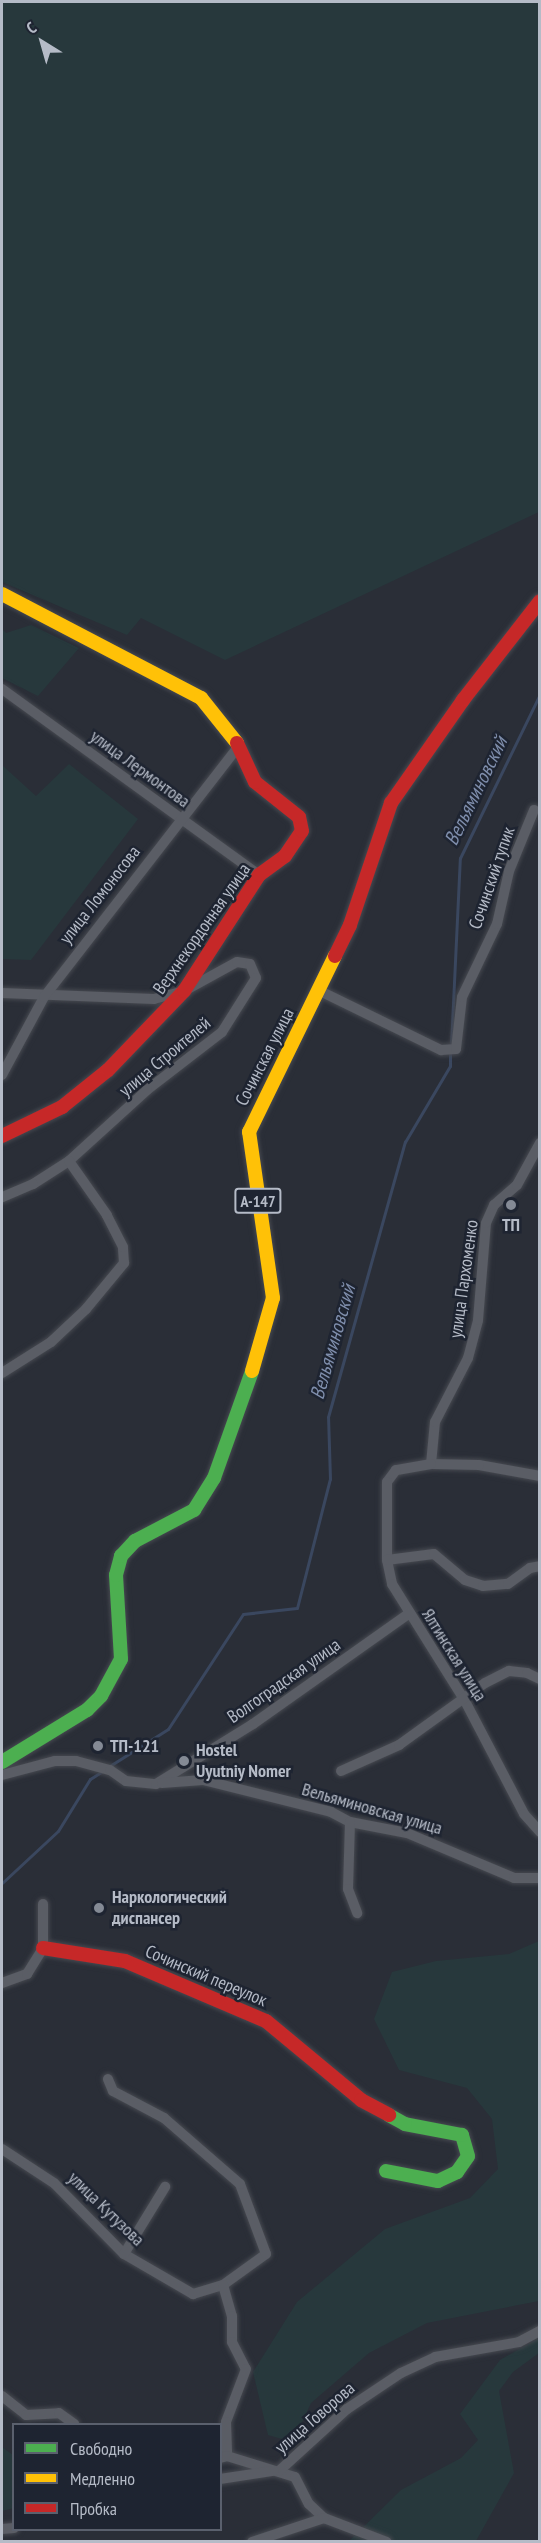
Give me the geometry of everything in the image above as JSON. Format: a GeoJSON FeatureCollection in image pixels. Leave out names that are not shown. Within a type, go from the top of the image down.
{"type":"FeatureCollection","features":[{"type":"Feature","properties":{"kind":"main road"},"geometry":{"type":"LineString","coordinates":[[2,594],[201,698],[239,746]]}},
{"type":"Feature","properties":{"kind":"main road","name":"Сочинская улица"},"geometry":{"type":"LineString","coordinates":[[2,1762],[87,1710],[101,1696],[121,1659],[116,1575],[121,1556],[135,1540],[194,1510],[214,1478],[260,1350],[273,1299],[249,1132],[265,1092],[320,991],[364,886],[391,803],[463,700],[540,601]]}},
{"type":"Feature","properties":{"kind":"main road","name":"Верхнекордонная улица"},"geometry":{"type":"LineString","coordinates":[[2,1136],[62,1107],[108,1070],[184,991],[259,875],[285,856],[302,831],[299,817],[255,782],[239,746]]}},
{"type":"Feature","properties":{"kind":"main road","name":"Сочинский переулок"},"geometry":{"type":"LineString","coordinates":[[43,1948],[125,1961],[266,2020],[361,2100],[405,2124],[462,2135],[468,2156],[457,2172],[438,2181],[386,2171]]}},
{"type":"Feature","properties":{"kind":"street","name":"улица Лермонтова"},"geometry":{"type":"LineString","coordinates":[[2,689],[259,875]]}},
{"type":"Feature","properties":{"kind":"street","name":"улица Ломоносова"},"geometry":{"type":"LineString","coordinates":[[2,1075],[44,997],[239,746]]}},
{"type":"Feature","properties":{"kind":"street","name":"Сочинский тупик"},"geometry":{"type":"LineString","coordinates":[[320,991],[443,1050],[456,1049],[459,1043],[462,997],[497,924],[509,871],[534,810]]}},
{"type":"Feature","properties":{"kind":"street","name":"улица Строителей"},"geometry":{"type":"LineString","coordinates":[[2,1197],[33,1184],[69,1161],[103,1134],[147,1090],[222,1032],[256,978],[250,964],[237,962],[184,991]]}},
{"type":"Feature","properties":{"kind":"street"},"geometry":{"type":"LineString","coordinates":[[2,993],[44,997],[154,999],[184,991]]}},
{"type":"Feature","properties":{"kind":"street","name":"улица Пархоменко"},"geometry":{"type":"LineString","coordinates":[[431,1464],[435,1422],[468,1359],[478,1320],[486,1223],[494,1205],[518,1185],[540,1143]]}},
{"type":"Feature","properties":{"kind":"street"},"geometry":{"type":"LineString","coordinates":[[2,1373],[51,1342],[86,1308],[124,1263],[123,1247],[107,1215],[69,1161]]}},
{"type":"Feature","properties":{"kind":"street"},"geometry":{"type":"LineString","coordinates":[[431,1464],[479,1465],[540,1476]]}},
{"type":"Feature","properties":{"kind":"street","name":"Ялтинская улица"},"geometry":{"type":"LineString","coordinates":[[431,1464],[396,1470],[387,1482],[387,1560],[392,1584],[465,1701],[524,1814],[540,1832]]}},
{"type":"Feature","properties":{"kind":"street"},"geometry":{"type":"LineString","coordinates":[[387,1560],[434,1554],[465,1580],[483,1586],[508,1584],[530,1568],[540,1566]]}},
{"type":"Feature","properties":{"kind":"street","name":"Волгоградская улица"},"geometry":{"type":"LineString","coordinates":[[156,1784],[253,1724],[410,1613]]}},
{"type":"Feature","properties":{"kind":"street"},"geometry":{"type":"LineString","coordinates":[[341,1771],[399,1745],[465,1701],[485,1683],[510,1671],[527,1673],[540,1679]]}},
{"type":"Feature","properties":{"kind":"street"},"geometry":{"type":"LineString","coordinates":[[2,1775],[55,1761],[111,1770],[126,1781],[156,1784]]}},
{"type":"Feature","properties":{"kind":"street","name":"Вельяминовская улица"},"geometry":{"type":"LineString","coordinates":[[156,1784],[203,1780],[331,1812],[350,1822],[407,1833],[514,1878],[540,1878]]}},
{"type":"Feature","properties":{"kind":"street"},"geometry":{"type":"LineString","coordinates":[[350,1822],[348,1889],[357,1913]]}},
{"type":"Feature","properties":{"kind":"street"},"geometry":{"type":"LineString","coordinates":[[2,1983],[27,1974],[43,1948],[43,1904]]}},
{"type":"Feature","properties":{"kind":"street","name":"улица Кутузова"},"geometry":{"type":"LineString","coordinates":[[2,2149],[54,2182],[124,2254],[193,2294],[223,2285],[266,2254],[240,2184],[164,2118],[113,2091],[108,2079]]}},
{"type":"Feature","properties":{"kind":"street"},"geometry":{"type":"LineString","coordinates":[[124,2254],[165,2187]]}},
{"type":"Feature","properties":{"kind":"street"},"geometry":{"type":"LineString","coordinates":[[223,2285],[232,2316],[232,2342],[246,2369],[226,2422],[224,2457],[295,2477],[309,2504],[324,2518],[387,2541]]}},
{"type":"Feature","properties":{"kind":"street","name":"улица Говорова"},"geometry":{"type":"LineString","coordinates":[[279,2471],[347,2409],[401,2373],[435,2357],[519,2342],[540,2331]]}},
{"type":"Feature","properties":{"kind":"street"},"geometry":{"type":"LineString","coordinates":[[2,2396],[26,2415],[59,2413],[73,2423]]}},
{"type":"Feature","properties":{"kind":"street"},"geometry":{"type":"LineString","coordinates":[[222,2479],[279,2471]]}},
{"type":"Feature","properties":{"kind":"street"},"geometry":{"type":"LineString","coordinates":[[252,2541],[324,2518]]}},
{"type":"Feature","properties":{"kind":"shaded area"},"geometry":{"type":"Polygon","coordinates":[[[2,2],[539,2],[539,512],[225,660],[141,618],[127,635],[2,582],[2,2]]]}},
{"type":"Feature","properties":{"kind":"shaded area"},"geometry":{"type":"Polygon","coordinates":[[[31,625],[79,648],[38,696],[2,678],[2,629],[6,633],[31,625]]]}},
{"type":"Feature","properties":{"kind":"shaded area"},"geometry":{"type":"Polygon","coordinates":[[[69,764],[138,819],[31,960],[2,959],[2,765],[36,796],[69,764]]]}},
{"type":"Feature","properties":{"kind":"shaded area"},"geometry":{"type":"Polygon","coordinates":[[[539,1941],[539,2301],[427,2323],[369,2353],[311,2403],[299,2429],[282,2439],[268,2435],[253,2372],[297,2302],[385,2229],[470,2198],[498,2169],[492,2119],[467,2088],[399,2070],[374,2019],[392,1972],[436,1961],[509,1954],[539,1941]]]}},
{"type":"Feature","properties":{"kind":"shaded area"},"geometry":{"type":"Polygon","coordinates":[[[539,2338],[539,2353],[513,2372],[499,2391],[514,2473],[476,2541],[348,2542],[401,2490],[461,2458],[478,2440],[460,2414],[500,2360],[539,2338]]]}},
{"type":"Feature","properties":{"kind":"shaded area"},"geometry":{"type":"Polygon","coordinates":[[[2,2447],[12,2454],[12,2508],[2,2511],[2,2447]]]}},
{"type":"Feature","properties":{"kind":"waterway","name":"Вельяминовский"},"geometry":{"type":"LineString","coordinates":[[451,1046],[460,858],[540,694]]}},
{"type":"Feature","properties":{"kind":"waterway","name":"Вельяминовский"},"geometry":{"type":"LineString","coordinates":[[108,1767],[168,1729],[243,1614],[297,1608],[330,1479],[328,1417],[405,1142],[450,1066],[450,1052]]}},
{"type":"Feature","properties":{"kind":"waterway","name":"Вельяминовский"},"geometry":{"type":"LineString","coordinates":[[2,1883],[58,1831],[90,1779],[103,1771]]}},
{"type":"Feature","properties":{"kind":"traffic: fast"},"geometry":{"type":"LineString","coordinates":[[2,1762],[87,1710],[101,1696],[121,1659],[116,1575],[121,1556],[135,1541],[194,1510],[214,1478],[252,1371]]}},
{"type":"Feature","properties":{"kind":"traffic: fast"},"geometry":{"type":"LineString","coordinates":[[386,2171],[438,2181],[457,2172],[468,2156],[462,2135],[405,2124],[389,2115]]}},
{"type":"Feature","properties":{"kind":"traffic: slow"},"geometry":{"type":"LineString","coordinates":[[2,594],[201,698],[237,743]]}},
{"type":"Feature","properties":{"kind":"traffic: slow"},"geometry":{"type":"LineString","coordinates":[[252,1371],[273,1298],[249,1132],[335,956]]}},
{"type":"Feature","properties":{"kind":"traffic: jam"},"geometry":{"type":"LineString","coordinates":[[335,956],[350,925],[391,803],[463,700],[540,601]]}},
{"type":"Feature","properties":{"kind":"traffic: jam"},"geometry":{"type":"LineString","coordinates":[[2,1136],[62,1107],[108,1070],[184,991],[259,875],[285,856],[302,831],[299,817],[255,782],[237,743]]}},
{"type":"Feature","properties":{"kind":"traffic: jam"},"geometry":{"type":"LineString","coordinates":[[43,1948],[125,1961],[266,2021],[361,2100],[389,2115]]}},
{"type":"Feature","properties":{"kind":"place","name":"ТП"},"geometry":{"type":"Point","coordinates":[511,1205]}},
{"type":"Feature","properties":{"kind":"place","name":"ТП-121"},"geometry":{"type":"Point","coordinates":[98,1746]}},
{"type":"Feature","properties":{"kind":"place","name":"Hostel Uyutniy Nomer"},"geometry":{"type":"Point","coordinates":[184,1761]}},
{"type":"Feature","properties":{"kind":"place","name":"Наркологический диспансер"},"geometry":{"type":"Point","coordinates":[99,1908]}}]}
